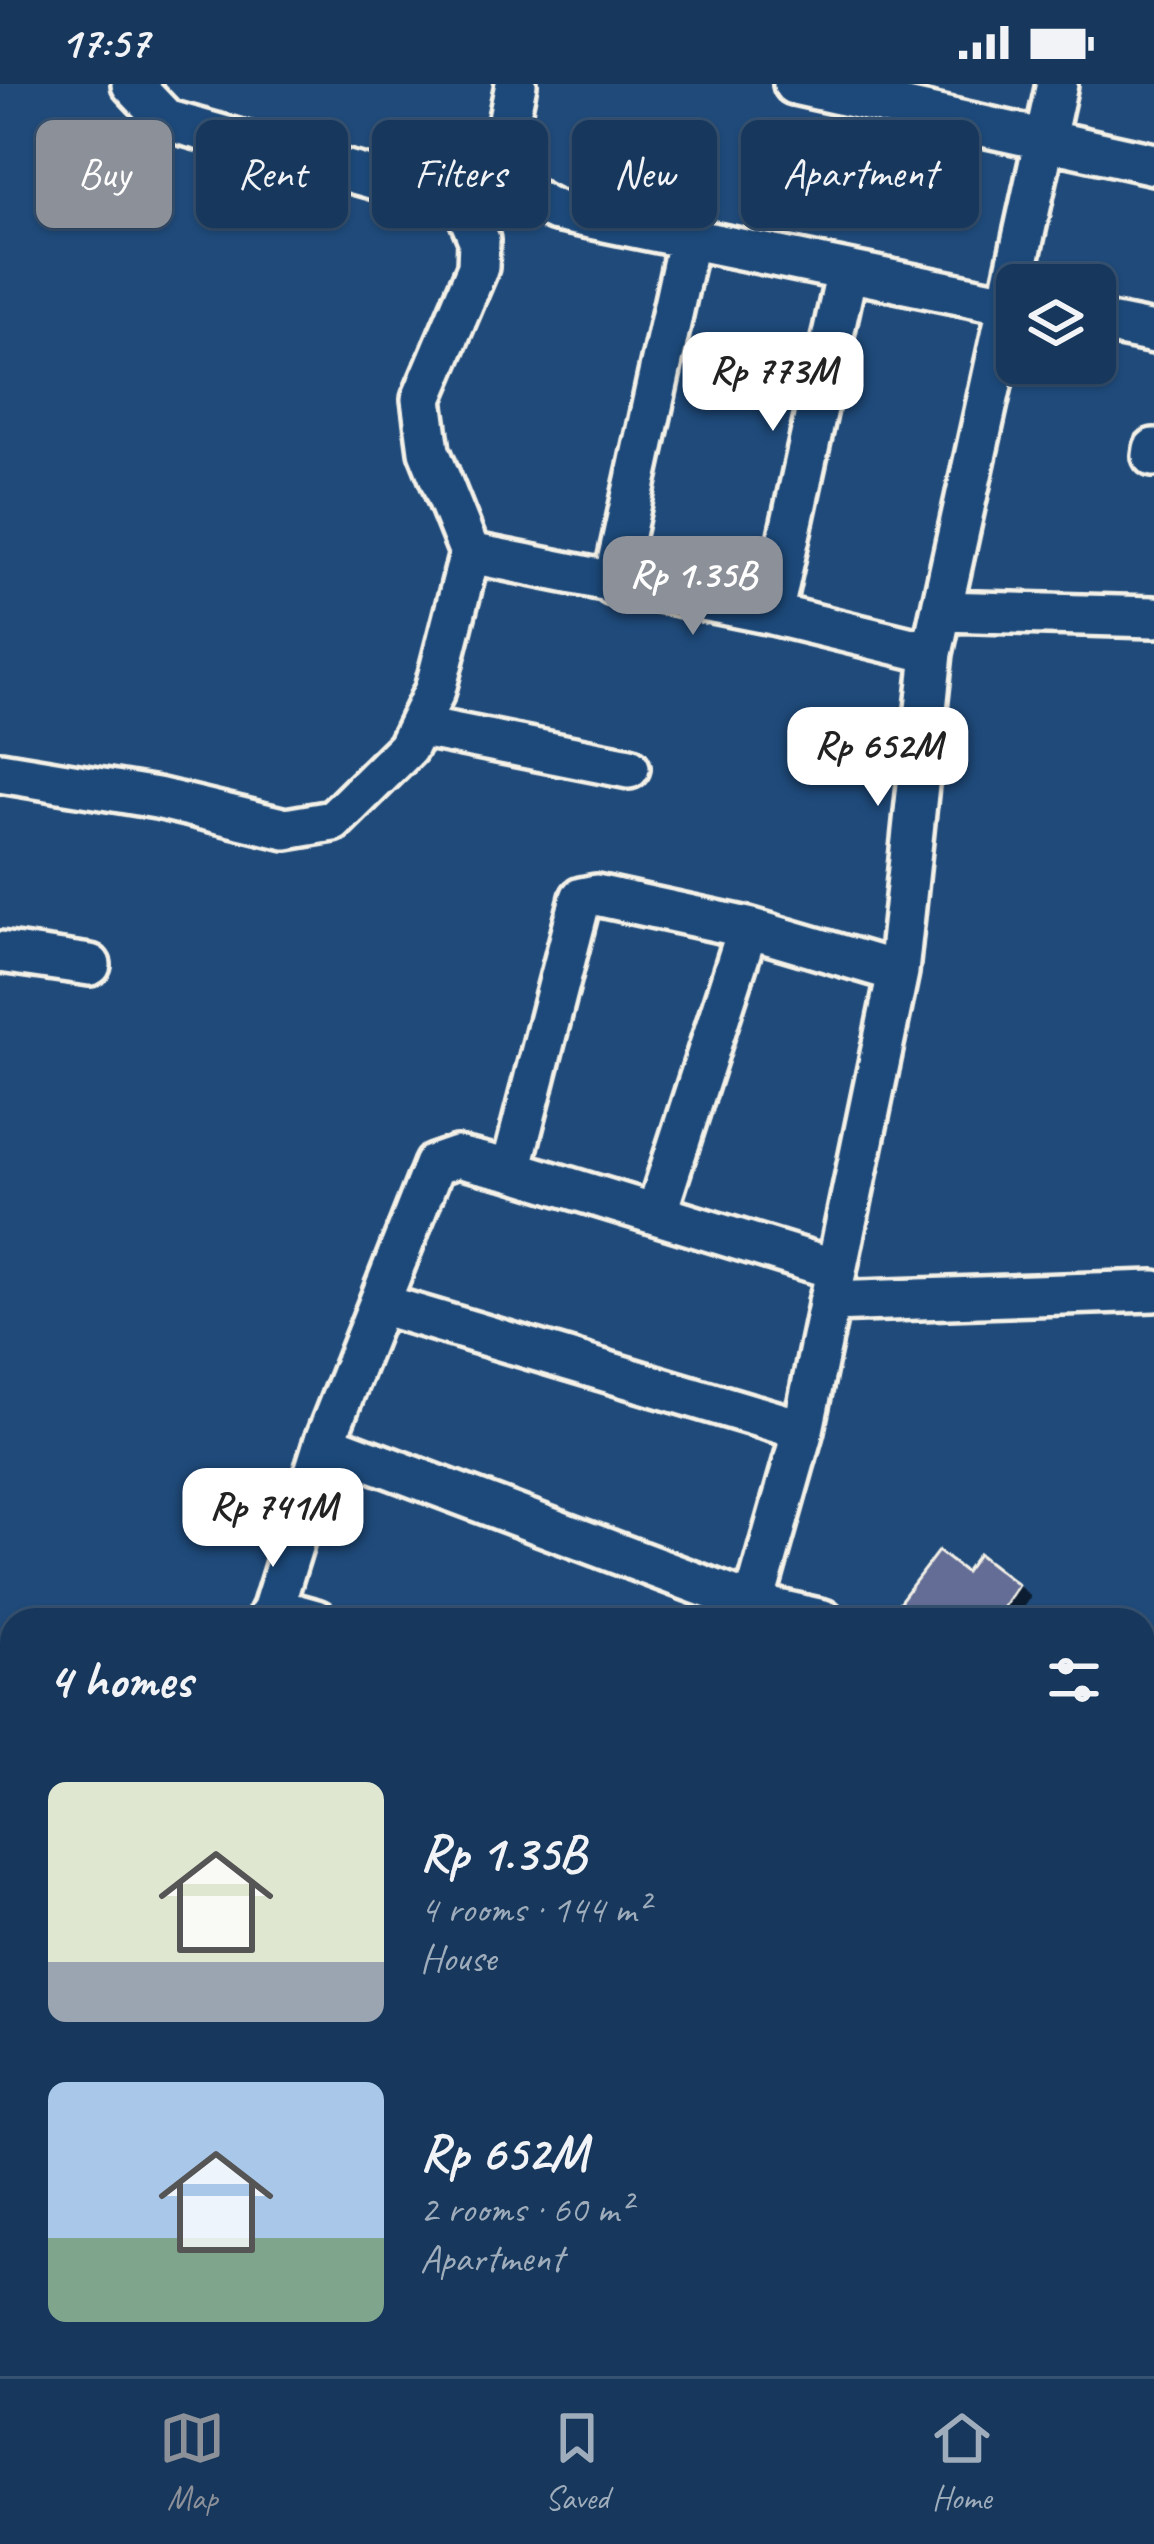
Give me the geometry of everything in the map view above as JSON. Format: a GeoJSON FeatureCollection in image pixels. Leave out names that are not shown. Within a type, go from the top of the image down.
{"type":"FeatureCollection","features":[{"type":"Feature","properties":{"kind":"street"},"geometry":{"type":"LineString","coordinates":[[0,772],[157,798],[286,829],[333,821],[378,781],[422,727],[461,602],[470,553],[429,451],[422,400],[478,267],[479,240],[464,205],[166,120],[131,84]]}},
{"type":"Feature","properties":{"kind":"street"},"geometry":{"type":"LineString","coordinates":[[516,84],[504,145],[506,173],[523,197],[556,211],[996,301]]}},
{"type":"Feature","properties":{"kind":"street"},"geometry":{"type":"LineString","coordinates":[[794,84],[1154,164]]}},
{"type":"Feature","properties":{"kind":"street"},"geometry":{"type":"LineString","coordinates":[[1022,264],[1057,84]]}},
{"type":"Feature","properties":{"kind":"street"},"geometry":{"type":"LineString","coordinates":[[614,585],[689,237]]}},
{"type":"Feature","properties":{"kind":"street"},"geometry":{"type":"LineString","coordinates":[[772,614],[847,271]]}},
{"type":"Feature","properties":{"kind":"street"},"geometry":{"type":"LineString","coordinates":[[1116,326],[1154,333]]}},
{"type":"Feature","properties":{"kind":"street"},"geometry":{"type":"LineString","coordinates":[[751,1608],[803,1430],[898,972],[932,653],[996,382]]}},
{"type":"Feature","properties":{"kind":"street"},"geometry":{"type":"LineString","coordinates":[[470,553],[772,614],[932,653]]}},
{"type":"Feature","properties":{"kind":"street"},"geometry":{"type":"LineString","coordinates":[[942,611],[1154,617]]}},
{"type":"Feature","properties":{"kind":"street"},"geometry":{"type":"LineString","coordinates":[[422,727],[629,768]]}},
{"type":"Feature","properties":{"kind":"street"},"geometry":{"type":"LineString","coordinates":[[511,1170],[581,898],[596,895],[748,928],[898,972]]}},
{"type":"Feature","properties":{"kind":"street"},"geometry":{"type":"LineString","coordinates":[[657,1211],[748,928]]}},
{"type":"Feature","properties":{"kind":"street"},"geometry":{"type":"LineString","coordinates":[[0,952],[89,965]]}},
{"type":"Feature","properties":{"kind":"street"},"geometry":{"type":"LineString","coordinates":[[272,1608],[324,1443],[434,1165],[457,1157],[657,1211],[832,1286],[1154,1291]]}},
{"type":"Feature","properties":{"kind":"street"},"geometry":{"type":"LineString","coordinates":[[380,1304],[803,1430]]}},
{"type":"Feature","properties":{"kind":"street"},"geometry":{"type":"LineString","coordinates":[[324,1443],[740,1608]]}},
{"type":"Feature","properties":{"kind":"building"},"geometry":{"type":"Polygon","coordinates":[[[938,1551],[965,1572],[978,1554],[1018,1585],[1002,1608],[903,1608],[898,1604],[938,1551]]]}}]}
